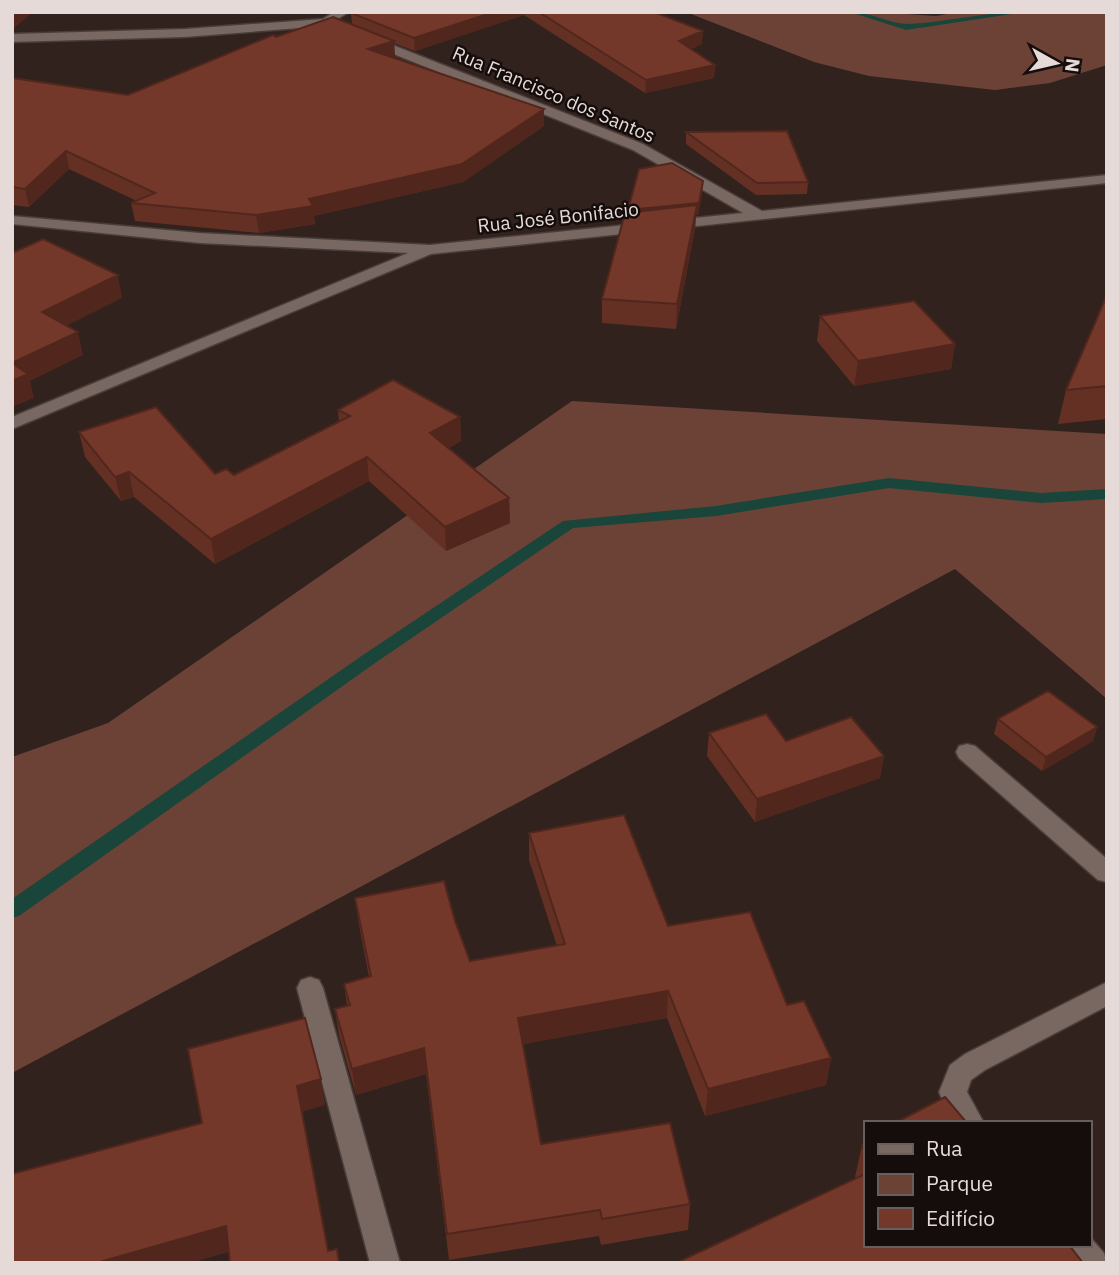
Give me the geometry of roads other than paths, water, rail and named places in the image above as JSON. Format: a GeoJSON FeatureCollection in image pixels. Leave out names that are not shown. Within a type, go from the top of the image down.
{"type":"FeatureCollection","features":[{"type":"Feature","properties":{"kind":"street"},"geometry":{"type":"LineString","coordinates":[[12,38],[338,27],[343,12]]}},
{"type":"Feature","properties":{"kind":"street","name":"Rua Francisco dos Santos"},"geometry":{"type":"LineString","coordinates":[[338,27],[638,147],[761,216]]}},
{"type":"Feature","properties":{"kind":"street","name":"Rua José Bonifacio"},"geometry":{"type":"LineString","coordinates":[[12,220],[200,238],[430,250],[1107,178]]}},
{"type":"Feature","properties":{"kind":"street"},"geometry":{"type":"LineString","coordinates":[[12,425],[430,250]]}},
{"type":"Feature","properties":{"kind":"street"},"geometry":{"type":"LineString","coordinates":[[967,752],[1107,873]]}},
{"type":"Feature","properties":{"kind":"street"},"geometry":{"type":"LineString","coordinates":[[310,988],[385,1263]]}},
{"type":"Feature","properties":{"kind":"street"},"geometry":{"type":"LineString","coordinates":[[968,1121],[961,1113],[953,1092],[960,1073],[975,1062],[1107,993]]}},
{"type":"Feature","properties":{"kind":"street"},"geometry":{"type":"LineString","coordinates":[[1080,1247],[1093,1263]]}},
{"type":"Feature","properties":{"kind":"waterway"},"geometry":{"type":"LineString","coordinates":[[855,12],[906,27],[1020,12]]}},
{"type":"Feature","properties":{"kind":"waterway"},"geometry":{"type":"LineString","coordinates":[[12,910],[369,659],[569,524],[716,511],[889,483],[1041,498],[1107,494]]}}]}
